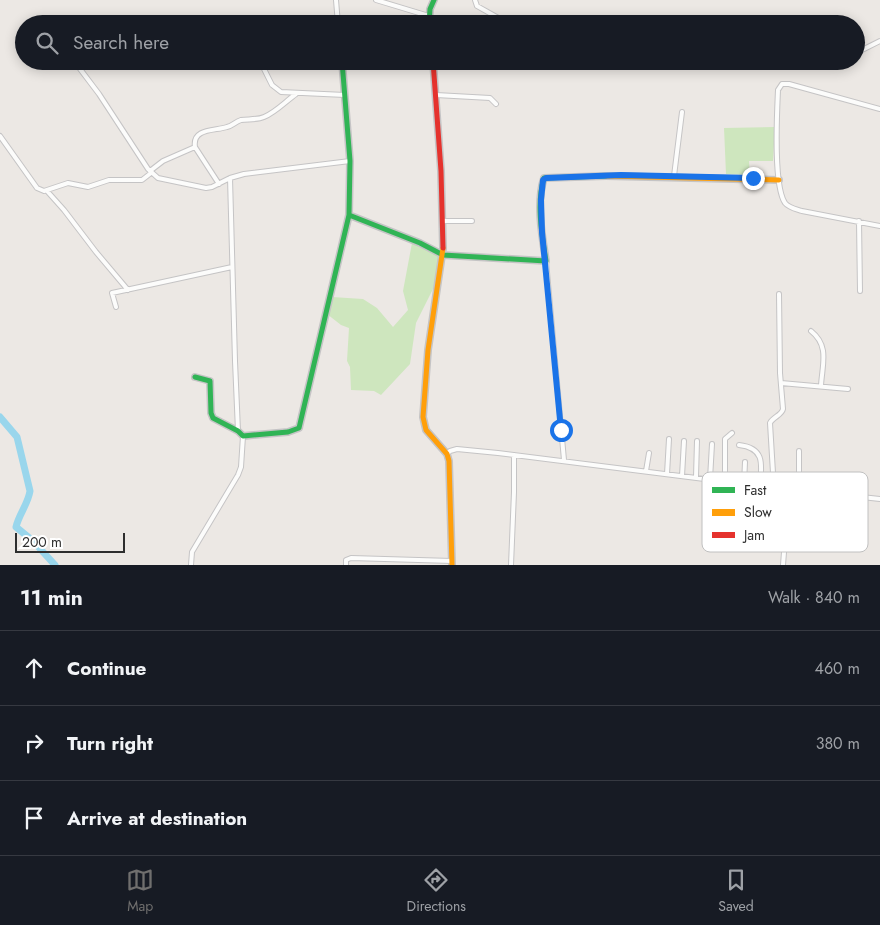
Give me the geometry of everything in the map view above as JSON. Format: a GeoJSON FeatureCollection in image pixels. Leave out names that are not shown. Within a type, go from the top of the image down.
{"type":"FeatureCollection","features":[{"type":"Feature","properties":{"kind":"street"},"geometry":{"type":"LineString","coordinates":[[336,0],[337,15]]}},
{"type":"Feature","properties":{"kind":"street"},"geometry":{"type":"LineString","coordinates":[[376,0],[426,15]]}},
{"type":"Feature","properties":{"kind":"street"},"geometry":{"type":"LineString","coordinates":[[429,15],[434,0]]}},
{"type":"Feature","properties":{"kind":"street"},"geometry":{"type":"LineString","coordinates":[[475,0],[477,6],[493,15]]}},
{"type":"Feature","properties":{"kind":"street"},"geometry":{"type":"LineString","coordinates":[[865,48],[880,41]]}},
{"type":"Feature","properties":{"kind":"street"},"geometry":{"type":"LineString","coordinates":[[81,70],[99,94],[150,172],[164,179],[206,188],[244,174],[350,161]]}},
{"type":"Feature","properties":{"kind":"street"},"geometry":{"type":"LineString","coordinates":[[265,70],[274,88],[281,92],[345,95]]}},
{"type":"Feature","properties":{"kind":"street"},"geometry":{"type":"LineString","coordinates":[[243,436],[288,432],[299,428],[349,216],[350,161],[343,70]]}},
{"type":"Feature","properties":{"kind":"street"},"geometry":{"type":"LineString","coordinates":[[346,565],[346,560],[351,558],[452,563],[450,472],[447,454],[426,430],[423,417],[428,350],[443,255],[443,221],[434,70]]}},
{"type":"Feature","properties":{"kind":"street"},"geometry":{"type":"LineString","coordinates":[[880,110],[789,84],[782,84],[778,92],[779,180],[784,200],[790,207],[880,226]]}},
{"type":"Feature","properties":{"kind":"street"},"geometry":{"type":"LineString","coordinates":[[219,184],[195,147],[194,142],[202,132],[228,127],[241,120],[264,117],[296,94]]}},
{"type":"Feature","properties":{"kind":"street"},"geometry":{"type":"LineString","coordinates":[[436,95],[490,98],[496,104]]}},
{"type":"Feature","properties":{"kind":"street"},"geometry":{"type":"LineString","coordinates":[[674,176],[682,112]]}},
{"type":"Feature","properties":{"kind":"street"},"geometry":{"type":"LineString","coordinates":[[0,136],[37,188],[42,191],[68,183],[88,187],[109,180],[142,180],[163,161],[195,147]]}},
{"type":"Feature","properties":{"kind":"street"},"geometry":{"type":"LineString","coordinates":[[564,460],[542,232],[541,200],[542,181],[544,178],[621,175],[779,180]]}},
{"type":"Feature","properties":{"kind":"street"},"geometry":{"type":"LineString","coordinates":[[230,178],[238,431]]}},
{"type":"Feature","properties":{"kind":"street"},"geometry":{"type":"LineString","coordinates":[[47,191],[128,290]]}},
{"type":"Feature","properties":{"kind":"street"},"geometry":{"type":"LineString","coordinates":[[349,216],[420,243],[443,255],[546,261]]}},
{"type":"Feature","properties":{"kind":"street"},"geometry":{"type":"LineString","coordinates":[[443,221],[472,221]]}},
{"type":"Feature","properties":{"kind":"street"},"geometry":{"type":"LineString","coordinates":[[859,221],[860,291]]}},
{"type":"Feature","properties":{"kind":"street"},"geometry":{"type":"LineString","coordinates":[[116,307],[112,293],[232,267]]}},
{"type":"Feature","properties":{"kind":"street"},"geometry":{"type":"LineString","coordinates":[[774,472],[770,423],[782,411],[779,294]]}},
{"type":"Feature","properties":{"kind":"street"},"geometry":{"type":"LineString","coordinates":[[810,331],[822,344],[821,386]]}},
{"type":"Feature","properties":{"kind":"street"},"geometry":{"type":"LineString","coordinates":[[191,565],[192,552],[238,475],[241,467],[243,436],[238,431],[213,418],[211,413],[210,381],[195,377]]}},
{"type":"Feature","properties":{"kind":"street"},"geometry":{"type":"LineString","coordinates":[[781,383],[848,389]]}},
{"type":"Feature","properties":{"kind":"street"},"geometry":{"type":"LineString","coordinates":[[725,472],[725,439],[732,433]]}},
{"type":"Feature","properties":{"kind":"street"},"geometry":{"type":"LineString","coordinates":[[667,474],[669,439]]}},
{"type":"Feature","properties":{"kind":"street"},"geometry":{"type":"LineString","coordinates":[[682,476],[684,441]]}},
{"type":"Feature","properties":{"kind":"street"},"geometry":{"type":"LineString","coordinates":[[696,478],[697,441]]}},
{"type":"Feature","properties":{"kind":"street"},"geometry":{"type":"LineString","coordinates":[[710,472],[712,444]]}},
{"type":"Feature","properties":{"kind":"street"},"geometry":{"type":"LineString","coordinates":[[739,445],[752,448],[758,453],[761,472]]}},
{"type":"Feature","properties":{"kind":"street"},"geometry":{"type":"LineString","coordinates":[[447,454],[453,450],[462,449],[702,478]]}},
{"type":"Feature","properties":{"kind":"street"},"geometry":{"type":"LineString","coordinates":[[799,451],[799,472]]}},
{"type":"Feature","properties":{"kind":"street"},"geometry":{"type":"LineString","coordinates":[[646,471],[649,453]]}},
{"type":"Feature","properties":{"kind":"street"},"geometry":{"type":"LineString","coordinates":[[511,565],[514,455]]}},
{"type":"Feature","properties":{"kind":"street"},"geometry":{"type":"LineString","coordinates":[[745,472],[746,462]]}},
{"type":"Feature","properties":{"kind":"street"},"geometry":{"type":"LineString","coordinates":[[782,565],[783,552]]}},
{"type":"Feature","properties":{"kind":"green space"},"geometry":{"type":"Polygon","coordinates":[[[775,127],[773,161],[749,161],[750,175],[726,174],[724,128],[775,127]]]}},
{"type":"Feature","properties":{"kind":"green space"},"geometry":{"type":"Polygon","coordinates":[[[412,243],[444,259],[433,289],[416,323],[410,364],[381,395],[374,391],[351,390],[350,367],[347,361],[349,328],[341,325],[327,314],[332,297],[363,299],[377,308],[393,327],[408,310],[403,291],[412,243]]]}},
{"type":"Feature","properties":{"kind":"waterway"},"geometry":{"type":"LineString","coordinates":[[0,417],[17,437],[30,491],[16,527],[33,541],[55,565]]}},
{"type":"Feature","properties":{"kind":"traffic: fast"},"geometry":{"type":"LineString","coordinates":[[430,15],[434,0]]}},
{"type":"Feature","properties":{"kind":"traffic: fast"},"geometry":{"type":"LineString","coordinates":[[195,377],[210,381],[211,413],[213,418],[238,431],[243,436],[288,432],[299,428],[349,215],[350,161],[343,70]]}},
{"type":"Feature","properties":{"kind":"traffic: fast"},"geometry":{"type":"LineString","coordinates":[[349,215],[420,243],[443,255],[546,261],[540,209],[544,178],[606,176]]}},
{"type":"Feature","properties":{"kind":"traffic: slow"},"geometry":{"type":"LineString","coordinates":[[606,176],[779,180]]}},
{"type":"Feature","properties":{"kind":"traffic: slow"},"geometry":{"type":"LineString","coordinates":[[443,248],[428,350],[423,417],[426,430],[447,454],[449,461],[452,565]]}},
{"type":"Feature","properties":{"kind":"traffic: jam"},"geometry":{"type":"LineString","coordinates":[[434,70],[441,171],[443,248]]}},
{"type":"Feature","properties":{"kind":"route"},"geometry":{"type":"LineString","coordinates":[[561,430],[551,310],[542,232],[541,191],[544,178],[602,175],[753,178]]}}]}
